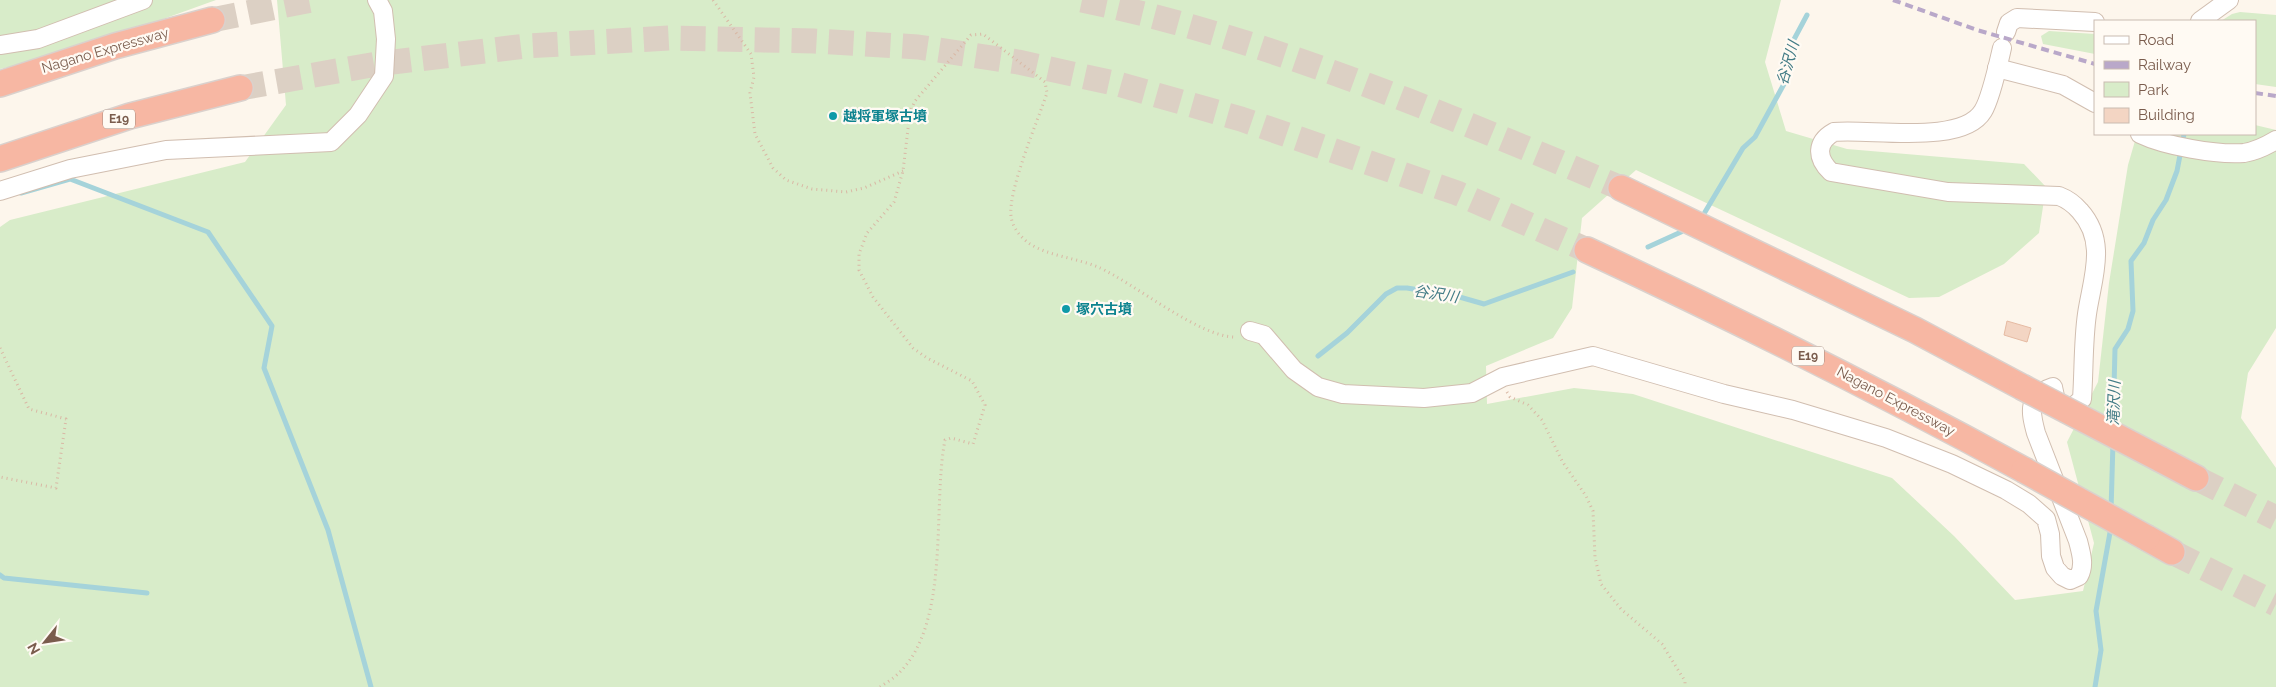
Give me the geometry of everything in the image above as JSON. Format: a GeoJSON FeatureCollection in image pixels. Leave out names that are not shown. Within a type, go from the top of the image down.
{"type":"FeatureCollection","features":[{"type":"Feature","properties":{"kind":"highway","name":"Nagano Expressway"},"geometry":{"type":"LineString","coordinates":[[0,84],[115,46],[212,20]]}},
{"type":"Feature","properties":{"kind":"highway","name":"E19"},"geometry":{"type":"LineString","coordinates":[[0,159],[130,116],[240,88]]}},
{"type":"Feature","properties":{"kind":"highway"},"geometry":{"type":"LineString","coordinates":[[1621,188],[1906,326],[2196,478]]}},
{"type":"Feature","properties":{"kind":"highway","name":"Nagano Expressway"},"geometry":{"type":"LineString","coordinates":[[1587,250],[1764,334],[1896,400],[2172,552]]}},
{"type":"Feature","properties":{"kind":"street"},"geometry":{"type":"LineString","coordinates":[[0,46],[38,39],[143,0]]}},
{"type":"Feature","properties":{"kind":"street"},"geometry":{"type":"LineString","coordinates":[[0,191],[70,169],[166,150],[331,142],[358,115],[384,76],[386,39],[383,11],[377,0]]}},
{"type":"Feature","properties":{"kind":"street"},"geometry":{"type":"LineString","coordinates":[[2202,20],[2213,14],[2229,0]]}},
{"type":"Feature","properties":{"kind":"street"},"geometry":{"type":"LineString","coordinates":[[1250,331],[1264,335],[1294,370],[1318,387],[1343,394],[1424,398],[1472,394],[1503,377],[1593,356],[1724,394],[1793,410],[1886,438],[1952,464],[2006,490],[2030,504],[2046,519],[2050,534],[2051,556],[2055,568],[2062,576],[2070,580],[2078,576],[2082,570],[2082,559],[2078,541],[2036,433],[2031,406],[2044,390],[2053,387],[2056,401],[2063,407],[2074,406],[2082,399],[2087,314],[2095,274],[2096,245],[2092,229],[2076,207],[2066,198],[2058,196],[1948,192],[1831,172],[1823,164],[1819,156],[1820,146],[1825,137],[1834,132],[1848,130],[1926,133],[1965,125],[1983,112],[2009,23],[2018,18],[2094,22]]}},
{"type":"Feature","properties":{"kind":"street"},"geometry":{"type":"LineString","coordinates":[[1997,68],[2063,85],[2094,102]]}},
{"type":"Feature","properties":{"kind":"street"},"geometry":{"type":"LineString","coordinates":[[2144,135],[2172,143],[2228,153],[2262,148],[2276,140]]}},
{"type":"Feature","properties":{"kind":"path"},"geometry":{"type":"LineString","coordinates":[[713,0],[751,54],[754,77],[750,93],[755,134],[773,168],[786,180],[812,189],[846,192],[864,188],[903,171]]}},
{"type":"Feature","properties":{"kind":"path"},"geometry":{"type":"LineString","coordinates":[[880,687],[899,673],[913,654],[926,624],[938,554],[941,462],[945,440],[951,438],[973,444],[985,405],[972,381],[927,358],[913,348],[873,297],[860,270],[858,254],[867,233],[894,202],[903,171],[910,112],[915,101],[971,35],[983,34],[1045,82],[1047,93],[1015,185],[1010,216],[1019,234],[1037,248],[1098,267],[1200,326],[1220,335],[1234,338],[1250,331]]}},
{"type":"Feature","properties":{"kind":"path"},"geometry":{"type":"LineString","coordinates":[[0,348],[28,409],[66,420],[56,488],[0,477]]}},
{"type":"Feature","properties":{"kind":"path"},"geometry":{"type":"LineString","coordinates":[[1503,377],[1510,397],[1528,405],[1542,420],[1562,461],[1586,496],[1593,511],[1595,557],[1601,584],[1621,609],[1662,644],[1684,681],[1685,687]]}},
{"type":"Feature","properties":{"kind":"green space"},"geometry":{"type":"Polygon","coordinates":[[[0,0],[216,0],[69,53],[0,69],[0,0]]]}},
{"type":"Feature","properties":{"kind":"green space"},"geometry":{"type":"Polygon","coordinates":[[[277,0],[1781,0],[1765,62],[1786,131],[1847,149],[2024,164],[2046,187],[2039,233],[2004,264],[1939,297],[1909,298],[1636,170],[1582,218],[1572,308],[1553,338],[1486,366],[1487,404],[1574,388],[1633,394],[1892,478],[1954,536],[2015,600],[2083,591],[2094,543],[2067,442],[2098,382],[2109,283],[2128,165],[2137,135],[2256,135],[2256,125],[2276,130],[2276,328],[2248,373],[2241,418],[2276,468],[2276,687],[0,687],[0,227],[10,220],[245,162],[286,105],[277,0]]]}},
{"type":"Feature","properties":{"kind":"green space"},"geometry":{"type":"Polygon","coordinates":[[[2240,12],[2276,15],[2276,87],[2256,84],[2256,20],[2223,20],[2232,14],[2240,12]]]}},
{"type":"Feature","properties":{"kind":"green space"},"geometry":{"type":"Polygon","coordinates":[[[2049,31],[2094,34],[2094,54],[2043,44],[2041,36],[2049,31]]]}},
{"type":"Feature","properties":{"kind":"building"},"geometry":{"type":"Polygon","coordinates":[[[2007,321],[2031,328],[2027,342],[2004,335],[2007,321]]]}},
{"type":"Feature","properties":{"kind":"waterway","name":"谷沢川"},"geometry":{"type":"LineString","coordinates":[[1705,212],[1743,148],[1755,137],[1784,84],[1791,45],[1807,15]]}},
{"type":"Feature","properties":{"kind":"waterway","name":"滝沢川"},"geometry":{"type":"LineString","coordinates":[[2113,426],[2115,349],[2128,329],[2133,311],[2131,261],[2144,243],[2153,220],[2166,200],[2177,171],[2184,135]]}},
{"type":"Feature","properties":{"kind":"waterway"},"geometry":{"type":"LineString","coordinates":[[21,193],[70,179],[208,232],[272,326],[264,368],[328,530],[371,687]]}},
{"type":"Feature","properties":{"kind":"waterway","name":"谷沢川"},"geometry":{"type":"LineString","coordinates":[[1648,247],[1681,232]]}},
{"type":"Feature","properties":{"kind":"waterway","name":"谷沢川"},"geometry":{"type":"LineString","coordinates":[[1318,356],[1347,333],[1386,294],[1397,288],[1456,296],[1484,304],[1573,272]]}},
{"type":"Feature","properties":{"kind":"waterway","name":"滝沢川"},"geometry":{"type":"LineString","coordinates":[[2111,511],[2113,442]]}},
{"type":"Feature","properties":{"kind":"waterway","name":"滝沢川"},"geometry":{"type":"LineString","coordinates":[[2095,687],[2101,650],[2096,611],[2111,527]]}},
{"type":"Feature","properties":{"kind":"waterway"},"geometry":{"type":"LineString","coordinates":[[0,575],[4,578],[147,593]]}},
{"type":"Feature","properties":{"kind":"tunnel"},"geometry":{"type":"LineString","coordinates":[[212,20],[311,0]]}},
{"type":"Feature","properties":{"kind":"tunnel"},"geometry":{"type":"LineString","coordinates":[[1082,0],[1152,16],[1289,57],[1423,106],[1621,188]]}},
{"type":"Feature","properties":{"kind":"tunnel"},"geometry":{"type":"LineString","coordinates":[[240,88],[377,64],[526,46],[669,38],[814,41],[918,47],[1018,62],[1118,84],[1241,119],[1457,193],[1587,250]]}},
{"type":"Feature","properties":{"kind":"tunnel"},"geometry":{"type":"LineString","coordinates":[[2196,478],[2276,518]]}},
{"type":"Feature","properties":{"kind":"tunnel"},"geometry":{"type":"LineString","coordinates":[[2172,552],[2276,604]]}},
{"type":"Feature","properties":{"kind":"railway"},"geometry":{"type":"LineString","coordinates":[[1893,0],[1977,30],[2094,64]]}},
{"type":"Feature","properties":{"kind":"railway"},"geometry":{"type":"LineString","coordinates":[[2256,93],[2276,96]]}},
{"type":"Feature","properties":{"kind":"place","name":"越将軍塚古墳"},"geometry":{"type":"Point","coordinates":[833,116]}},
{"type":"Feature","properties":{"kind":"place","name":"塚穴古墳"},"geometry":{"type":"Point","coordinates":[1066,309]}}]}
